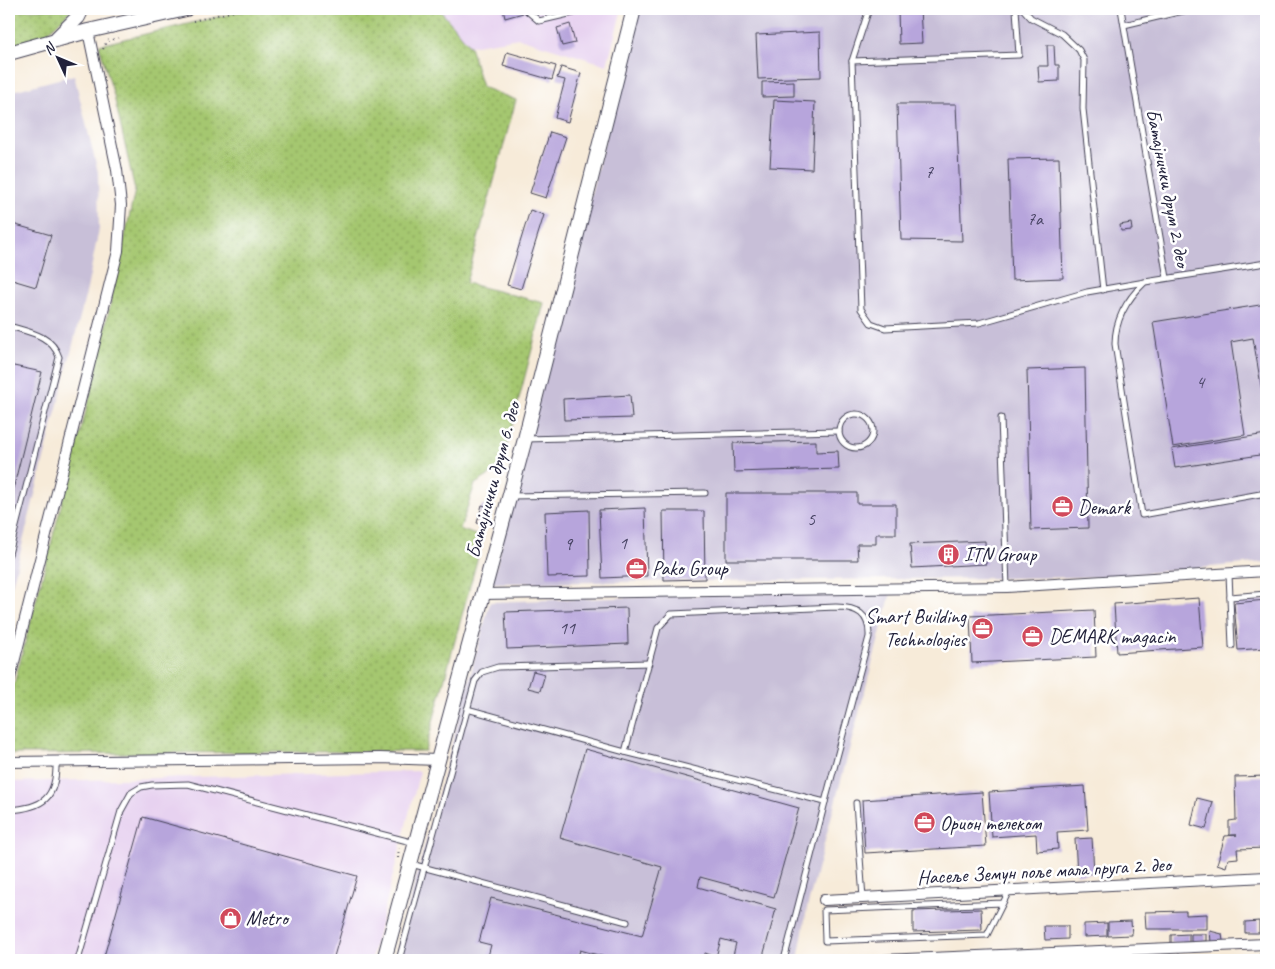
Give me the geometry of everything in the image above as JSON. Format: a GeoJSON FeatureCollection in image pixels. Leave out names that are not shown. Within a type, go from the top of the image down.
{"type":"FeatureCollection","features":[{"type":"Feature","properties":{"kind":"street","name":"Батајнички друм 6. део"},"geometry":{"type":"LineString","coordinates":[[384,960],[525,439],[634,9]]}},
{"type":"Feature","properties":{"kind":"street"},"geometry":{"type":"LineString","coordinates":[[48,43],[60,36],[81,10]]}},
{"type":"Feature","properties":{"kind":"street"},"geometry":{"type":"LineString","coordinates":[[9,54],[88,31],[186,15]]}},
{"type":"Feature","properties":{"kind":"street"},"geometry":{"type":"LineString","coordinates":[[9,682],[118,251],[121,205],[118,170],[88,31]]}},
{"type":"Feature","properties":{"kind":"street"},"geometry":{"type":"LineString","coordinates":[[483,594],[1007,588],[1266,571]]}},
{"type":"Feature","properties":{"kind":"street"},"geometry":{"type":"LineString","coordinates":[[9,762],[380,758],[438,760]]}},
{"type":"Feature","properties":{"kind":"street","name":"Насеље Земун поље мала пруга 2. део"},"geometry":{"type":"LineString","coordinates":[[824,900],[1266,877]]}},
{"type":"Feature","properties":{"kind":"street"},"geometry":{"type":"LineString","coordinates":[[883,960],[1266,944]]}},
{"type":"Feature","properties":{"kind":"street"},"geometry":{"type":"LineString","coordinates":[[1264,960],[1266,953]]}},
{"type":"Feature","properties":{"kind":"lane"},"geometry":{"type":"LineString","coordinates":[[525,9],[540,21],[590,9]]}},
{"type":"Feature","properties":{"kind":"lane"},"geometry":{"type":"LineString","coordinates":[[868,9],[852,61],[861,309],[871,323],[885,328],[979,323],[1087,292],[1167,278]]}},
{"type":"Feature","properties":{"kind":"lane"},"geometry":{"type":"LineString","coordinates":[[852,61],[1019,55],[1016,9]]}},
{"type":"Feature","properties":{"kind":"lane"},"geometry":{"type":"LineString","coordinates":[[1023,9],[1031,18],[1062,34],[1079,50],[1084,60],[1083,109],[1103,290]]}},
{"type":"Feature","properties":{"kind":"lane","name":"Батајнички друм 2. део"},"geometry":{"type":"LineString","coordinates":[[1121,9],[1167,278],[1266,263]]}},
{"type":"Feature","properties":{"kind":"lane"},"geometry":{"type":"LineString","coordinates":[[1124,25],[1191,9]]}},
{"type":"Feature","properties":{"kind":"lane"},"geometry":{"type":"LineString","coordinates":[[81,10],[88,31]]}},
{"type":"Feature","properties":{"kind":"lane"},"geometry":{"type":"LineString","coordinates":[[1145,282],[1120,314],[1115,333],[1142,515],[1266,493]]}},
{"type":"Feature","properties":{"kind":"lane"},"geometry":{"type":"LineString","coordinates":[[9,326],[48,340],[56,348],[59,357],[9,554]]}},
{"type":"Feature","properties":{"kind":"lane"},"geometry":{"type":"LineString","coordinates":[[852,414],[869,419],[873,430],[870,441],[862,448],[856,449],[842,442],[839,431],[842,420],[852,414]]}},
{"type":"Feature","properties":{"kind":"lane"},"geometry":{"type":"LineString","coordinates":[[1001,418],[1007,588]]}},
{"type":"Feature","properties":{"kind":"lane"},"geometry":{"type":"LineString","coordinates":[[525,439],[839,431]]}},
{"type":"Feature","properties":{"kind":"lane"},"geometry":{"type":"LineString","coordinates":[[510,496],[705,493]]}},
{"type":"Feature","properties":{"kind":"lane"},"geometry":{"type":"LineString","coordinates":[[1230,574],[1232,646]]}},
{"type":"Feature","properties":{"kind":"lane"},"geometry":{"type":"LineString","coordinates":[[1230,597],[1266,594]]}},
{"type":"Feature","properties":{"kind":"lane"},"geometry":{"type":"LineString","coordinates":[[625,752],[658,628],[671,614],[836,607],[854,608],[859,611],[868,623],[869,637],[784,960]]}},
{"type":"Feature","properties":{"kind":"lane"},"geometry":{"type":"LineString","coordinates":[[399,960],[475,680],[482,672],[489,668],[649,664]]}},
{"type":"Feature","properties":{"kind":"lane"},"geometry":{"type":"LineString","coordinates":[[467,709],[625,752],[825,802]]}},
{"type":"Feature","properties":{"kind":"lane"},"geometry":{"type":"LineString","coordinates":[[9,810],[35,807],[47,798],[56,774],[56,762]]}},
{"type":"Feature","properties":{"kind":"lane"},"geometry":{"type":"LineString","coordinates":[[78,960],[121,811],[131,793],[141,787],[152,784],[200,786],[416,844]]}},
{"type":"Feature","properties":{"kind":"lane"},"geometry":{"type":"LineString","coordinates":[[856,803],[863,898]]}},
{"type":"Feature","properties":{"kind":"lane"},"geometry":{"type":"LineString","coordinates":[[410,864],[627,922]]}},
{"type":"Feature","properties":{"kind":"lane"},"geometry":{"type":"LineString","coordinates":[[1003,903],[824,910],[825,941],[987,935],[1003,903],[1009,890]]}},
{"type":"Feature","properties":{"kind":"path"},"geometry":{"type":"LineString","coordinates":[[186,15],[242,9]]}},
{"type":"Feature","properties":{"kind":"path"},"geometry":{"type":"LineString","coordinates":[[104,52],[103,45],[107,41],[121,38]]}},
{"type":"Feature","properties":{"kind":"shaded area"},"geometry":{"type":"Polygon","coordinates":[[[439,9],[622,9],[607,65],[519,38],[470,46],[439,9]]]}},
{"type":"Feature","properties":{"kind":"shaded area"},"geometry":{"type":"Polygon","coordinates":[[[638,9],[1266,9],[1266,562],[1100,577],[492,583],[638,9]]]}},
{"type":"Feature","properties":{"kind":"shaded area"},"geometry":{"type":"Polygon","coordinates":[[[74,75],[98,172],[99,229],[87,289],[9,597],[9,92],[74,75]]]}},
{"type":"Feature","properties":{"kind":"shaded area"},"geometry":{"type":"Polygon","coordinates":[[[892,589],[807,908],[798,960],[394,960],[490,602],[892,589]]]}},
{"type":"Feature","properties":{"kind":"shaded area"},"geometry":{"type":"Polygon","coordinates":[[[420,771],[371,960],[9,960],[9,782],[420,771]]]}},
{"type":"Feature","properties":{"kind":"green space"},"geometry":{"type":"Polygon","coordinates":[[[72,9],[42,38],[9,46],[9,10],[72,9]]]}},
{"type":"Feature","properties":{"kind":"green space"},"geometry":{"type":"Polygon","coordinates":[[[251,9],[439,9],[470,46],[482,87],[516,100],[466,283],[544,303],[501,468],[475,484],[460,529],[483,538],[425,751],[9,754],[9,703],[92,388],[135,190],[114,96],[99,45],[251,9]]]}},
{"type":"Feature","properties":{"kind":"building"},"geometry":{"type":"Polygon","coordinates":[[[503,9],[522,9],[523,13],[505,18],[503,9]]]}},
{"type":"Feature","properties":{"kind":"building"},"geometry":{"type":"Polygon","coordinates":[[[920,9],[922,43],[899,44],[898,10],[920,9]]]}},
{"type":"Feature","properties":{"kind":"building"},"geometry":{"type":"Polygon","coordinates":[[[570,24],[575,43],[562,46],[557,28],[570,24]]]}},
{"type":"Feature","properties":{"kind":"building"},"geometry":{"type":"Polygon","coordinates":[[[820,32],[821,77],[758,79],[756,35],[820,32]]]}},
{"type":"Feature","properties":{"kind":"building"},"geometry":{"type":"Polygon","coordinates":[[[1047,45],[1054,45],[1055,65],[1059,65],[1059,81],[1039,82],[1038,66],[1048,66],[1047,45]]]}},
{"type":"Feature","properties":{"kind":"building"},"geometry":{"type":"Polygon","coordinates":[[[507,52],[556,66],[552,80],[503,66],[507,52]]]}},
{"type":"Feature","properties":{"kind":"building"},"geometry":{"type":"Polygon","coordinates":[[[561,67],[581,73],[568,122],[555,118],[565,80],[557,78],[561,67]]]}},
{"type":"Feature","properties":{"kind":"building"},"geometry":{"type":"Polygon","coordinates":[[[794,81],[794,96],[762,97],[762,82],[794,81]]]}},
{"type":"Feature","properties":{"kind":"building"},"geometry":{"type":"Polygon","coordinates":[[[774,100],[815,102],[812,169],[770,167],[774,100]]]}},
{"type":"Feature","properties":{"kind":"building"},"geometry":{"type":"Polygon","coordinates":[[[897,104],[956,104],[962,241],[901,240],[897,104]]]}},
{"type":"Feature","properties":{"kind":"building"},"geometry":{"type":"Polygon","coordinates":[[[550,132],[566,137],[546,198],[530,193],[550,132]]]}},
{"type":"Feature","properties":{"kind":"building"},"geometry":{"type":"Polygon","coordinates":[[[1059,158],[1063,278],[1012,280],[1008,159],[1059,158]]]}},
{"type":"Feature","properties":{"kind":"building"},"geometry":{"type":"Polygon","coordinates":[[[530,210],[544,215],[521,289],[507,285],[530,210]]]}},
{"type":"Feature","properties":{"kind":"building"},"geometry":{"type":"Polygon","coordinates":[[[9,223],[51,235],[36,287],[9,279],[9,223]]]}},
{"type":"Feature","properties":{"kind":"building"},"geometry":{"type":"Polygon","coordinates":[[[1131,223],[1132,230],[1121,231],[1120,225],[1131,223]]]}},
{"type":"Feature","properties":{"kind":"building"},"geometry":{"type":"Polygon","coordinates":[[[1266,304],[1266,415],[1253,338],[1231,342],[1245,435],[1173,447],[1153,322],[1266,304]]]}},
{"type":"Feature","properties":{"kind":"building"},"geometry":{"type":"Polygon","coordinates":[[[9,365],[42,372],[9,506],[9,365]]]}},
{"type":"Feature","properties":{"kind":"building"},"geometry":{"type":"Polygon","coordinates":[[[1085,368],[1088,528],[1031,530],[1027,370],[1085,368]]]}},
{"type":"Feature","properties":{"kind":"building"},"geometry":{"type":"Polygon","coordinates":[[[630,395],[632,418],[564,420],[563,399],[630,395]]]}},
{"type":"Feature","properties":{"kind":"building"},"geometry":{"type":"Polygon","coordinates":[[[1266,434],[1266,454],[1175,468],[1172,449],[1266,434]]]}},
{"type":"Feature","properties":{"kind":"building"},"geometry":{"type":"Polygon","coordinates":[[[816,441],[816,452],[838,451],[839,469],[734,472],[733,443],[816,441]]]}},
{"type":"Feature","properties":{"kind":"building"},"geometry":{"type":"Polygon","coordinates":[[[726,493],[857,493],[857,504],[896,504],[896,534],[876,534],[876,544],[857,544],[858,560],[726,560],[726,493]]]}},
{"type":"Feature","properties":{"kind":"building"},"geometry":{"type":"Polygon","coordinates":[[[482,505],[493,508],[487,526],[477,523],[482,505]]]}},
{"type":"Feature","properties":{"kind":"building"},"geometry":{"type":"Polygon","coordinates":[[[645,508],[647,576],[602,578],[599,510],[645,508]]]}},
{"type":"Feature","properties":{"kind":"building"},"geometry":{"type":"Polygon","coordinates":[[[589,510],[590,576],[547,577],[545,512],[589,510]]]}},
{"type":"Feature","properties":{"kind":"building"},"geometry":{"type":"Polygon","coordinates":[[[663,511],[704,511],[705,579],[664,580],[663,511]]]}},
{"type":"Feature","properties":{"kind":"building","name":"ITN Group"},"geometry":{"type":"Polygon","coordinates":[[[985,541],[986,564],[912,568],[910,544],[985,541]]]}},
{"type":"Feature","properties":{"kind":"building"},"geometry":{"type":"Polygon","coordinates":[[[1199,598],[1203,647],[1117,653],[1114,604],[1199,598]]]}},
{"type":"Feature","properties":{"kind":"building"},"geometry":{"type":"Polygon","coordinates":[[[1266,600],[1266,648],[1238,650],[1234,603],[1266,600]]]}},
{"type":"Feature","properties":{"kind":"building"},"geometry":{"type":"Polygon","coordinates":[[[627,608],[628,644],[507,649],[505,612],[627,608]]]}},
{"type":"Feature","properties":{"kind":"building","name":"DEMARK magacin"},"geometry":{"type":"Polygon","coordinates":[[[1094,610],[1096,657],[972,663],[970,616],[1094,610]]]}},
{"type":"Feature","properties":{"kind":"building"},"geometry":{"type":"Polygon","coordinates":[[[533,671],[545,674],[540,691],[528,688],[533,671]]]}},
{"type":"Feature","properties":{"kind":"building"},"geometry":{"type":"Polygon","coordinates":[[[585,749],[799,808],[774,897],[700,877],[698,887],[776,909],[762,960],[732,960],[736,943],[721,939],[716,957],[705,953],[703,960],[616,960],[580,950],[577,960],[487,960],[491,945],[479,942],[491,898],[642,936],[662,867],[560,838],[585,749]]]}},
{"type":"Feature","properties":{"kind":"building"},"geometry":{"type":"Polygon","coordinates":[[[1266,776],[1266,848],[1237,849],[1238,858],[1228,859],[1226,867],[1217,864],[1225,836],[1237,835],[1229,835],[1229,821],[1236,820],[1235,777],[1266,776]]]}},
{"type":"Feature","properties":{"kind":"building"},"geometry":{"type":"Polygon","coordinates":[[[1085,786],[1088,830],[1057,832],[1058,849],[1037,851],[1036,834],[992,837],[989,792],[1085,786]]]}},
{"type":"Feature","properties":{"kind":"building","name":"Орион телеком"},"geometry":{"type":"Polygon","coordinates":[[[982,792],[986,846],[865,853],[862,800],[982,792]]]}},
{"type":"Feature","properties":{"kind":"building"},"geometry":{"type":"Polygon","coordinates":[[[1197,798],[1213,802],[1206,829],[1191,825],[1197,798]]]}},
{"type":"Feature","properties":{"kind":"building","name":"Metro"},"geometry":{"type":"Polygon","coordinates":[[[143,817],[357,876],[333,960],[103,960],[143,817]]]}},
{"type":"Feature","properties":{"kind":"building"},"geometry":{"type":"Polygon","coordinates":[[[1092,838],[1094,873],[1077,874],[1075,839],[1092,838]]]}},
{"type":"Feature","properties":{"kind":"building"},"geometry":{"type":"Polygon","coordinates":[[[981,909],[982,930],[913,932],[913,911],[981,909]]]}},
{"type":"Feature","properties":{"kind":"building"},"geometry":{"type":"Polygon","coordinates":[[[1186,911],[1186,915],[1207,914],[1207,929],[1146,929],[1145,912],[1186,911]]]}},
{"type":"Feature","properties":{"kind":"building"},"geometry":{"type":"Polygon","coordinates":[[[1131,921],[1132,935],[1108,936],[1108,922],[1131,921]]]}},
{"type":"Feature","properties":{"kind":"building"},"geometry":{"type":"Polygon","coordinates":[[[1259,921],[1259,933],[1245,933],[1245,922],[1259,921]]]}},
{"type":"Feature","properties":{"kind":"building"},"geometry":{"type":"Polygon","coordinates":[[[1107,923],[1107,936],[1084,937],[1084,924],[1107,923]]]}},
{"type":"Feature","properties":{"kind":"building"},"geometry":{"type":"Polygon","coordinates":[[[1044,926],[1068,926],[1068,939],[1045,940],[1044,926]]]}},
{"type":"Feature","properties":{"kind":"building"},"geometry":{"type":"Polygon","coordinates":[[[1210,931],[1222,934],[1223,941],[1211,942],[1210,931]]]}},
{"type":"Feature","properties":{"kind":"building"},"geometry":{"type":"Polygon","coordinates":[[[1189,934],[1189,942],[1171,943],[1171,935],[1189,934]]]}},
{"type":"Feature","properties":{"kind":"building"},"geometry":{"type":"Polygon","coordinates":[[[1191,934],[1206,934],[1206,941],[1191,942],[1191,934]]]}},
{"type":"Feature","properties":{"kind":"place","name":"Demark"},"geometry":{"type":"Point","coordinates":[1062,507]}},
{"type":"Feature","properties":{"kind":"place","name":"ITN Group"},"geometry":{"type":"Point","coordinates":[948,554]}},
{"type":"Feature","properties":{"kind":"place","name":"Pako Group"},"geometry":{"type":"Point","coordinates":[636,568]}},
{"type":"Feature","properties":{"kind":"place","name":"Smart Building Technologies"},"geometry":{"type":"Point","coordinates":[982,628]}},
{"type":"Feature","properties":{"kind":"place","name":"DEMARK magacin"},"geometry":{"type":"Point","coordinates":[1033,636]}},
{"type":"Feature","properties":{"kind":"place","name":"Орион телеком"},"geometry":{"type":"Point","coordinates":[924,823]}},
{"type":"Feature","properties":{"kind":"place","name":"Metro"},"geometry":{"type":"Point","coordinates":[230,918]}}]}
